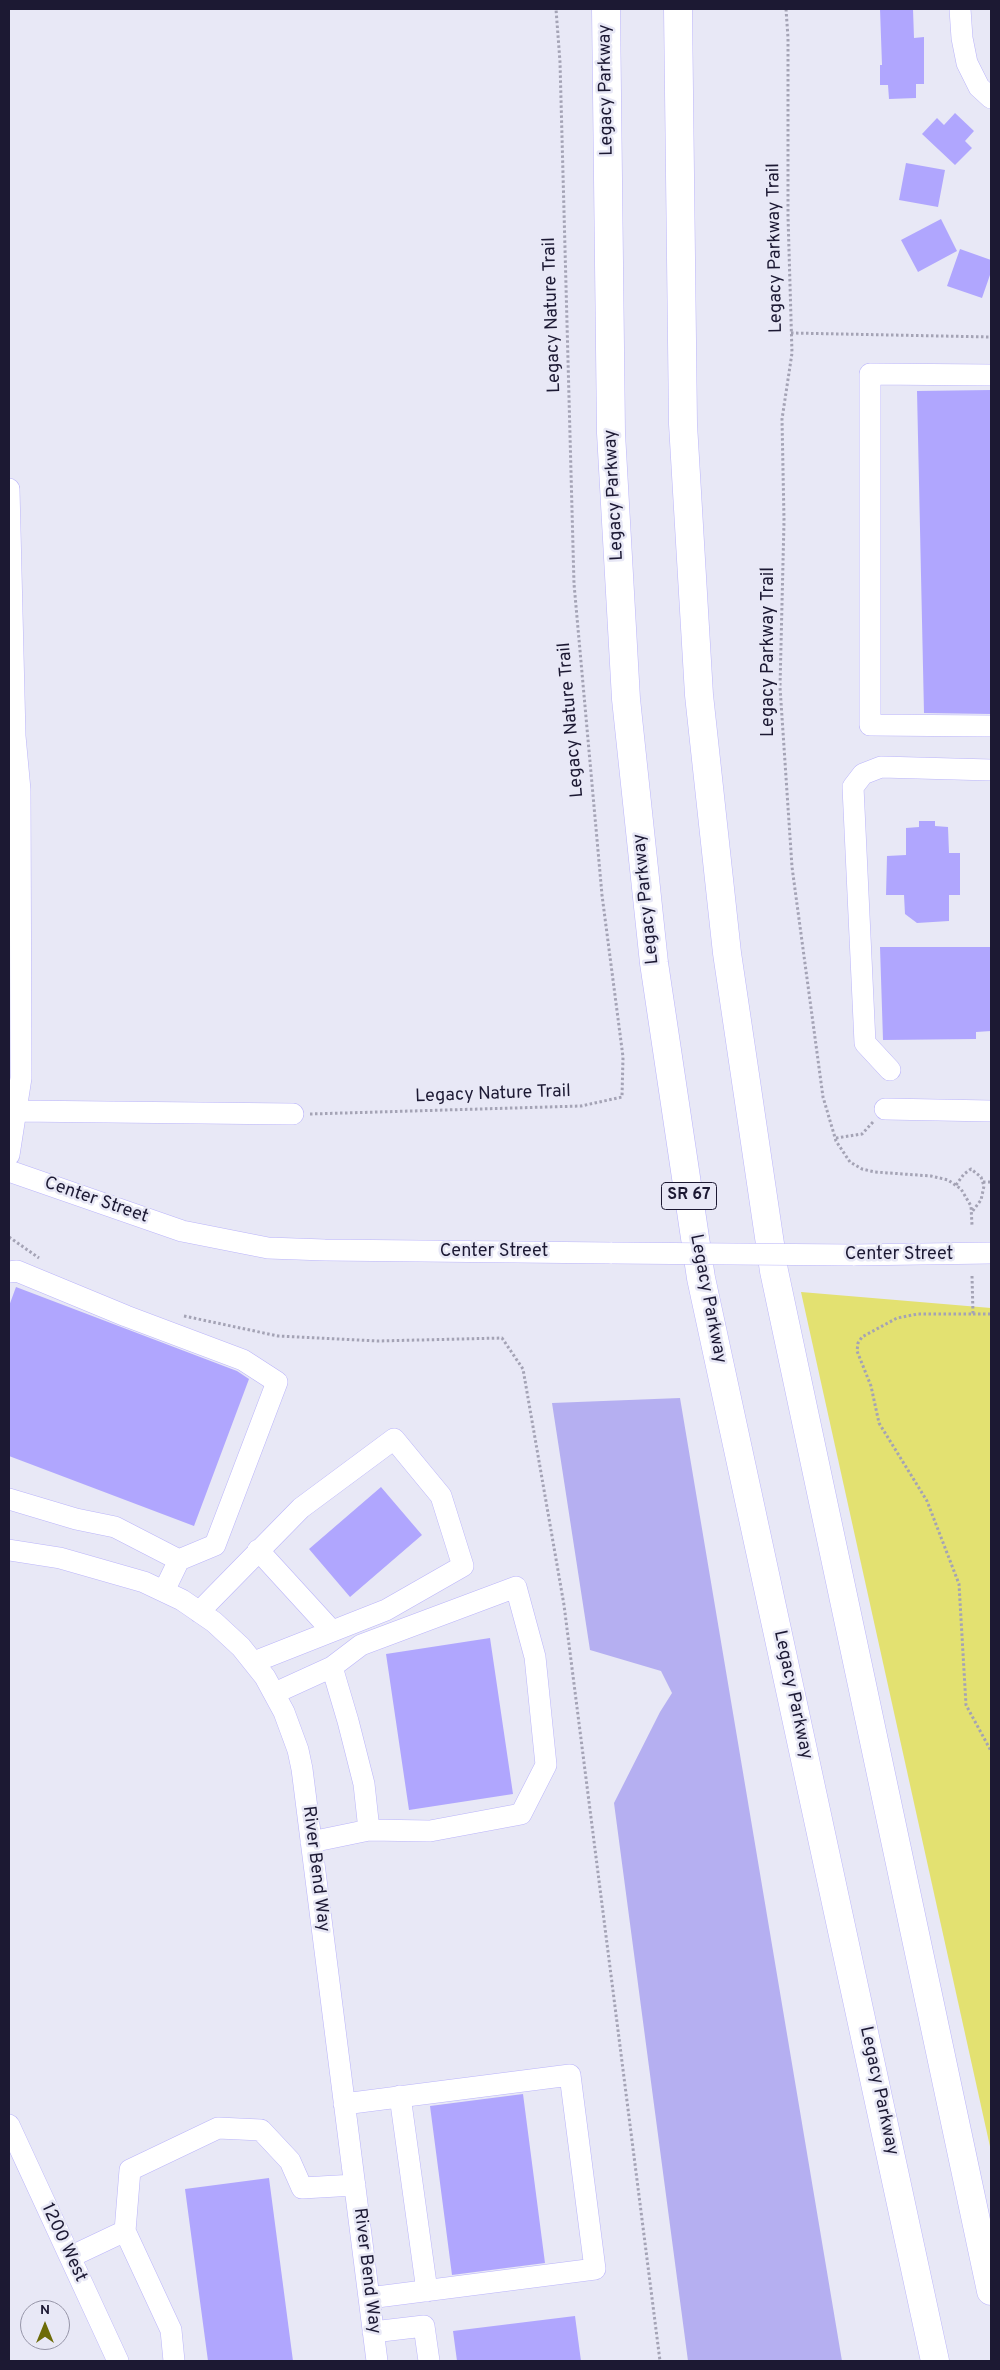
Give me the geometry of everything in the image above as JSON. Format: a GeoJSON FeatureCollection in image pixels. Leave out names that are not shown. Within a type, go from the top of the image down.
{"type":"FeatureCollection","features":[{"type":"Feature","properties":{"kind":"highway","name":"Legacy Parkway"},"geometry":{"type":"LineString","coordinates":[[606,9],[611,432],[626,699],[654,963],[701,1278],[935,2361]]}},
{"type":"Feature","properties":{"kind":"highway"},"geometry":{"type":"LineString","coordinates":[[678,9],[684,434],[699,696],[727,953],[774,1271],[991,2291]]}},
{"type":"Feature","properties":{"kind":"street"},"geometry":{"type":"LineString","coordinates":[[960,9],[962,38],[967,63],[979,87],[991,98]]}},
{"type":"Feature","properties":{"kind":"street"},"geometry":{"type":"LineString","coordinates":[[991,375],[870,374],[870,725],[991,726]]}},
{"type":"Feature","properties":{"kind":"street"},"geometry":{"type":"LineString","coordinates":[[9,489],[16,736],[20,790],[21,1078],[9,1155]]}},
{"type":"Feature","properties":{"kind":"street"},"geometry":{"type":"LineString","coordinates":[[890,1070],[865,1043],[853,787],[863,774],[880,767],[991,770]]}},
{"type":"Feature","properties":{"kind":"street"},"geometry":{"type":"LineString","coordinates":[[885,1108],[991,1111]]}},
{"type":"Feature","properties":{"kind":"street"},"geometry":{"type":"LineString","coordinates":[[16,1111],[293,1114]]}},
{"type":"Feature","properties":{"kind":"street","name":"Center Street"},"geometry":{"type":"LineString","coordinates":[[9,1172],[182,1231],[268,1248],[853,1255],[991,1253]]}},
{"type":"Feature","properties":{"kind":"street"},"geometry":{"type":"LineString","coordinates":[[9,1272],[16,1272],[243,1360],[277,1382],[215,1545],[179,1560],[164,1591]]}},
{"type":"Feature","properties":{"kind":"street"},"geometry":{"type":"LineString","coordinates":[[199,1612],[301,1508],[394,1439],[441,1496],[463,1566],[386,1610],[254,1662]]}},
{"type":"Feature","properties":{"kind":"street"},"geometry":{"type":"LineString","coordinates":[[9,1499],[76,1519],[115,1527],[179,1560]]}},
{"type":"Feature","properties":{"kind":"street","name":"River Bend Way"},"geometry":{"type":"LineString","coordinates":[[9,1550],[60,1558],[144,1582],[164,1591],[199,1612],[228,1634],[254,1662],[275,1693],[298,1750],[377,2361]]}},
{"type":"Feature","properties":{"kind":"street"},"geometry":{"type":"LineString","coordinates":[[258,1550],[332,1631]]}},
{"type":"Feature","properties":{"kind":"street"},"geometry":{"type":"LineString","coordinates":[[275,1693],[332,1667],[361,1645],[516,1587],[535,1657],[546,1765],[521,1814],[430,1830],[369,1830],[311,1842]]}},
{"type":"Feature","properties":{"kind":"street"},"geometry":{"type":"LineString","coordinates":[[332,1667],[364,1784],[369,1830]]}},
{"type":"Feature","properties":{"kind":"street"},"geometry":{"type":"LineString","coordinates":[[344,2104],[570,2074],[596,2269],[369,2298]]}},
{"type":"Feature","properties":{"kind":"street"},"geometry":{"type":"LineString","coordinates":[[400,2096],[427,2291]]}},
{"type":"Feature","properties":{"kind":"street","name":"1200 West"},"geometry":{"type":"LineString","coordinates":[[9,2125],[118,2361]]}},
{"type":"Feature","properties":{"kind":"street"},"geometry":{"type":"LineString","coordinates":[[174,2361],[171,2330],[126,2231],[130,2170],[218,2128],[261,2130],[290,2161],[302,2188],[355,2185]]}},
{"type":"Feature","properties":{"kind":"street"},"geometry":{"type":"LineString","coordinates":[[70,2257],[126,2231]]}},
{"type":"Feature","properties":{"kind":"street"},"geometry":{"type":"LineString","coordinates":[[373,2332],[424,2326],[429,2361]]}},
{"type":"Feature","properties":{"kind":"path","name":"Legacy Nature Trail"},"geometry":{"type":"LineString","coordinates":[[293,1114],[581,1106],[622,1097],[623,1057],[602,895],[574,584],[560,62],[556,9]]}},
{"type":"Feature","properties":{"kind":"path","name":"Legacy Parkway Trail"},"geometry":{"type":"LineString","coordinates":[[786,9],[792,353],[782,419],[784,521],[780,687],[792,867],[824,1097],[836,1138],[842,1152],[850,1162],[862,1169],[875,1172],[931,1176],[948,1180],[956,1186]]}},
{"type":"Feature","properties":{"kind":"path"},"geometry":{"type":"LineString","coordinates":[[791,333],[991,337]]}},
{"type":"Feature","properties":{"kind":"path"},"geometry":{"type":"LineString","coordinates":[[836,1138],[862,1134],[885,1108]]}},
{"type":"Feature","properties":{"kind":"path"},"geometry":{"type":"LineString","coordinates":[[971,1212],[981,1200],[983,1182],[981,1177],[971,1169],[964,1174],[956,1186],[961,1189],[971,1206],[971,1212],[972,1225]]}},
{"type":"Feature","properties":{"kind":"path"},"geometry":{"type":"LineString","coordinates":[[983,1182],[991,1182]]}},
{"type":"Feature","properties":{"kind":"path"},"geometry":{"type":"LineString","coordinates":[[9,1237],[48,1262]]}},
{"type":"Feature","properties":{"kind":"path"},"geometry":{"type":"LineString","coordinates":[[972,1276],[973,1314]]}},
{"type":"Feature","properties":{"kind":"path"},"geometry":{"type":"LineString","coordinates":[[176,1314],[278,1336],[378,1340],[502,1338],[524,1369],[564,1605],[660,2361]]}},
{"type":"Feature","properties":{"kind":"path"},"geometry":{"type":"LineString","coordinates":[[991,1314],[918,1314],[897,1318],[862,1337],[858,1343],[857,1351],[871,1386],[879,1423],[927,1501],[959,1584],[966,1705],[991,1751]]}},
{"type":"Feature","properties":{"kind":"shaded area"},"geometry":{"type":"Polygon","coordinates":[[[801,1292],[991,1308],[991,2151],[801,1292]]]}},
{"type":"Feature","properties":{"kind":"shaded area"},"geometry":{"type":"Polygon","coordinates":[[[680,1398],[842,2361],[688,2361],[614,1803],[660,1712],[672,1693],[661,1671],[590,1650],[552,1403],[680,1398]]]}},
{"type":"Feature","properties":{"kind":"building"},"geometry":{"type":"Polygon","coordinates":[[[880,9],[913,9],[914,38],[924,37],[924,84],[916,84],[916,98],[889,99],[888,85],[880,85],[880,65],[882,65],[880,9]]]}},
{"type":"Feature","properties":{"kind":"building"},"geometry":{"type":"Polygon","coordinates":[[[955,113],[974,131],[965,141],[972,148],[955,165],[922,134],[937,118],[944,125],[955,113]]]}},
{"type":"Feature","properties":{"kind":"building"},"geometry":{"type":"Polygon","coordinates":[[[906,163],[945,170],[938,207],[899,200],[906,163]]]}},
{"type":"Feature","properties":{"kind":"building"},"geometry":{"type":"Polygon","coordinates":[[[941,219],[957,251],[918,272],[901,240],[941,219]]]}},
{"type":"Feature","properties":{"kind":"building"},"geometry":{"type":"Polygon","coordinates":[[[960,249],[991,260],[991,272],[982,298],[947,286],[960,249]]]}},
{"type":"Feature","properties":{"kind":"building"},"geometry":{"type":"Polygon","coordinates":[[[991,390],[991,714],[924,713],[917,391],[991,390]]]}},
{"type":"Feature","properties":{"kind":"building"},"geometry":{"type":"Polygon","coordinates":[[[919,821],[935,821],[935,826],[948,827],[949,853],[960,853],[960,895],[949,895],[949,921],[917,923],[905,914],[904,895],[886,895],[887,856],[906,855],[906,828],[919,827],[919,821]]]}},
{"type":"Feature","properties":{"kind":"building"},"geometry":{"type":"Polygon","coordinates":[[[880,947],[991,947],[991,1031],[976,1032],[976,1039],[883,1040],[880,947]]]}},
{"type":"Feature","properties":{"kind":"building"},"geometry":{"type":"Polygon","coordinates":[[[16,1287],[237,1371],[249,1379],[194,1526],[9,1456],[9,1306],[16,1287]]]}},
{"type":"Feature","properties":{"kind":"building"},"geometry":{"type":"Polygon","coordinates":[[[381,1487],[422,1535],[350,1597],[309,1549],[381,1487]]]}},
{"type":"Feature","properties":{"kind":"building"},"geometry":{"type":"Polygon","coordinates":[[[490,1638],[513,1794],[409,1810],[386,1654],[490,1638]]]}},
{"type":"Feature","properties":{"kind":"building"},"geometry":{"type":"Polygon","coordinates":[[[523,2094],[545,2263],[452,2275],[430,2106],[523,2094]]]}},
{"type":"Feature","properties":{"kind":"building"},"geometry":{"type":"Polygon","coordinates":[[[269,2178],[293,2361],[208,2361],[185,2189],[269,2178]]]}},
{"type":"Feature","properties":{"kind":"building"},"geometry":{"type":"Polygon","coordinates":[[[575,2316],[581,2361],[457,2361],[453,2331],[575,2316]]]}}]}
